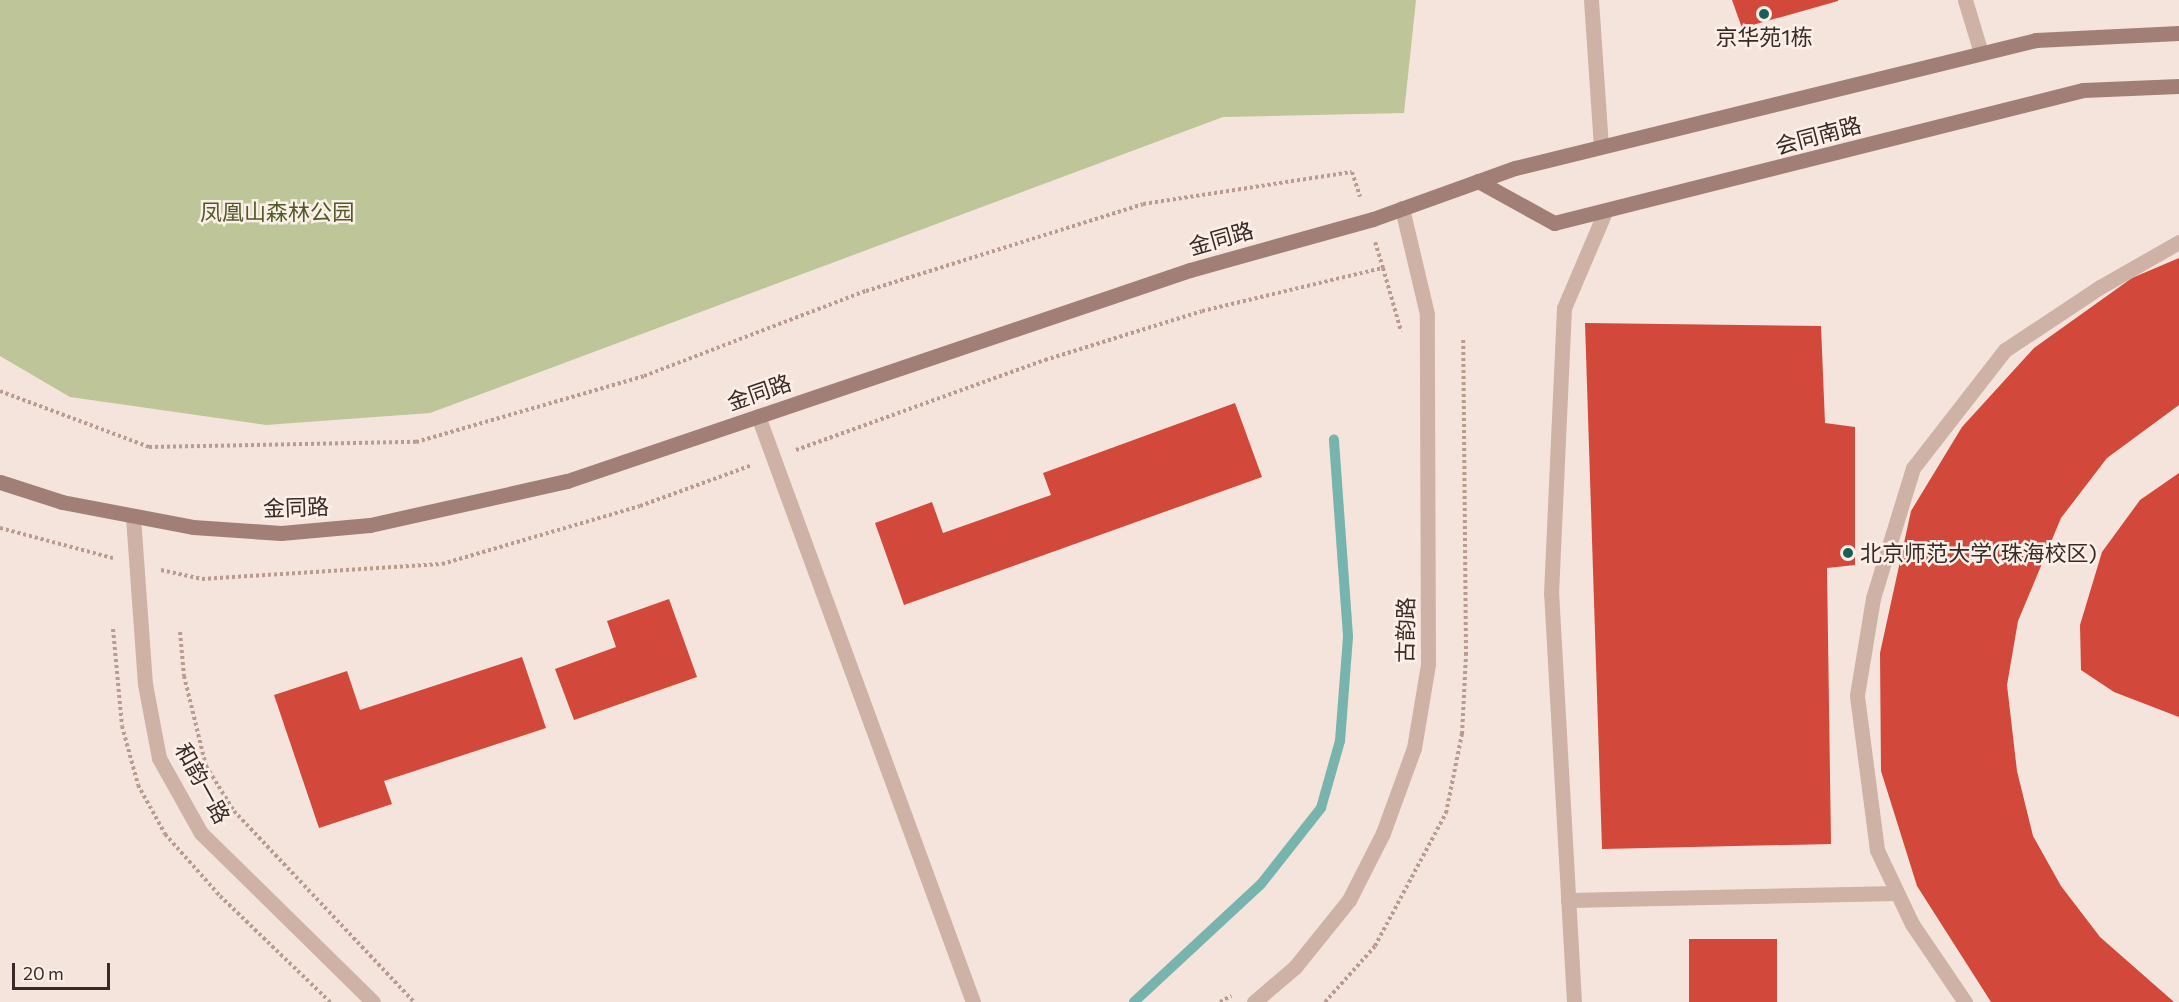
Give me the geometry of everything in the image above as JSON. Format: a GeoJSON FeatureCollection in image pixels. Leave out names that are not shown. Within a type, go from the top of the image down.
{"type":"FeatureCollection","features":[{"type":"Feature","properties":{"kind":"street"},"geometry":{"type":"LineString","coordinates":[[1591,0],[1601,146]]}},
{"type":"Feature","properties":{"kind":"street"},"geometry":{"type":"LineString","coordinates":[[1965,0],[1981,53]]}},
{"type":"Feature","properties":{"kind":"street","name":"会同南路"},"geometry":{"type":"LineString","coordinates":[[1515,168],[2036,40],[2179,33]]}},
{"type":"Feature","properties":{"kind":"street","name":"会同南路"},"geometry":{"type":"LineString","coordinates":[[1478,181],[1554,223],[1604,214],[2083,90],[2179,86]]}},
{"type":"Feature","properties":{"kind":"street","name":"金同路"},"geometry":{"type":"LineString","coordinates":[[0,482],[134,517],[281,533],[370,525],[567,481],[1190,270],[1402,208],[1515,168]]}},
{"type":"Feature","properties":{"kind":"street","name":"古韵路"},"geometry":{"type":"LineString","coordinates":[[1254,1002],[1295,967],[1349,900],[1383,833],[1414,748],[1428,664],[1427,314],[1402,208]]}},
{"type":"Feature","properties":{"kind":"street"},"geometry":{"type":"LineString","coordinates":[[1574,1002],[1551,594],[1564,308],[1604,214]]}},
{"type":"Feature","properties":{"kind":"street"},"geometry":{"type":"LineString","coordinates":[[1965,1002],[1897,893],[1877,850],[1857,695],[1873,598],[1913,468],[2004,350],[2100,286],[2179,242]]}},
{"type":"Feature","properties":{"kind":"street"},"geometry":{"type":"LineString","coordinates":[[758,416],[973,1002]]}},
{"type":"Feature","properties":{"kind":"street","name":"和韵一路"},"geometry":{"type":"LineString","coordinates":[[134,517],[145,684],[159,758],[201,833],[373,1002]]}},
{"type":"Feature","properties":{"kind":"street"},"geometry":{"type":"LineString","coordinates":[[1568,900],[1897,893]]}},
{"type":"Feature","properties":{"kind":"path"},"geometry":{"type":"LineString","coordinates":[[0,391],[149,447],[416,441],[644,376],[866,291],[1143,204],[1352,172]]}},
{"type":"Feature","properties":{"kind":"path"},"geometry":{"type":"LineString","coordinates":[[1383,268],[1403,336]]}},
{"type":"Feature","properties":{"kind":"path"},"geometry":{"type":"LineString","coordinates":[[180,632],[184,676],[206,766],[234,811],[414,1002]]}},
{"type":"Feature","properties":{"kind":"path"},"geometry":{"type":"LineString","coordinates":[[1220,1002],[1236,993]]}},
{"type":"Feature","properties":{"kind":"green space","name":"凤凰山森林公园"},"geometry":{"type":"Polygon","coordinates":[[[0,0],[1416,0],[1404,113],[1223,117],[430,413],[266,425],[70,397],[0,356],[0,0]]]}},
{"type":"Feature","properties":{"kind":"building","name":"京华苑1栋"},"geometry":{"type":"Polygon","coordinates":[[[1732,0],[1838,0],[1838,1],[1742,28],[1732,0]]]}},
{"type":"Feature","properties":{"kind":"building"},"geometry":{"type":"Polygon","coordinates":[[[2179,258],[2179,405],[2107,458],[2061,518],[2018,621],[2007,685],[2017,771],[2033,836],[2061,886],[2100,937],[2174,1002],[1991,1002],[1917,886],[1881,771],[1880,653],[1911,511],[1962,427],[2034,348],[2132,278],[2179,258]]]}},
{"type":"Feature","properties":{"kind":"building"},"geometry":{"type":"Polygon","coordinates":[[[1585,323],[1821,326],[1825,423],[1855,427],[1855,565],[1827,568],[1831,844],[1602,849],[1585,323]]]}},
{"type":"Feature","properties":{"kind":"building"},"geometry":{"type":"Polygon","coordinates":[[[1235,403],[1262,477],[904,605],[875,523],[932,502],[943,533],[1051,495],[1043,473],[1235,403]]]}},
{"type":"Feature","properties":{"kind":"building"},"geometry":{"type":"Polygon","coordinates":[[[2179,473],[2179,717],[2114,692],[2081,670],[2080,625],[2102,552],[2140,500],[2179,473]]]}},
{"type":"Feature","properties":{"kind":"building"},"geometry":{"type":"Polygon","coordinates":[[[669,599],[697,677],[574,720],[555,669],[616,647],[607,621],[669,599]]]}},
{"type":"Feature","properties":{"kind":"building"},"geometry":{"type":"Polygon","coordinates":[[[522,657],[546,728],[384,781],[392,804],[319,828],[274,695],[347,671],[360,710],[522,657]]]}},
{"type":"Feature","properties":{"kind":"building"},"geometry":{"type":"Polygon","coordinates":[[[1689,939],[1777,939],[1777,1002],[1689,1002],[1689,939]]]}},
{"type":"Feature","properties":{"kind":"waterway"},"geometry":{"type":"LineString","coordinates":[[1134,1002],[1261,884],[1321,808],[1340,741],[1348,636],[1334,439]]}},
{"type":"Feature","properties":{"kind":"place","name":"京华苑1栋"},"geometry":{"type":"Point","coordinates":[1764,14]}},
{"type":"Feature","properties":{"kind":"place","name":"北京师范大学(珠海校区)"},"geometry":{"type":"Point","coordinates":[1848,553]}}]}
